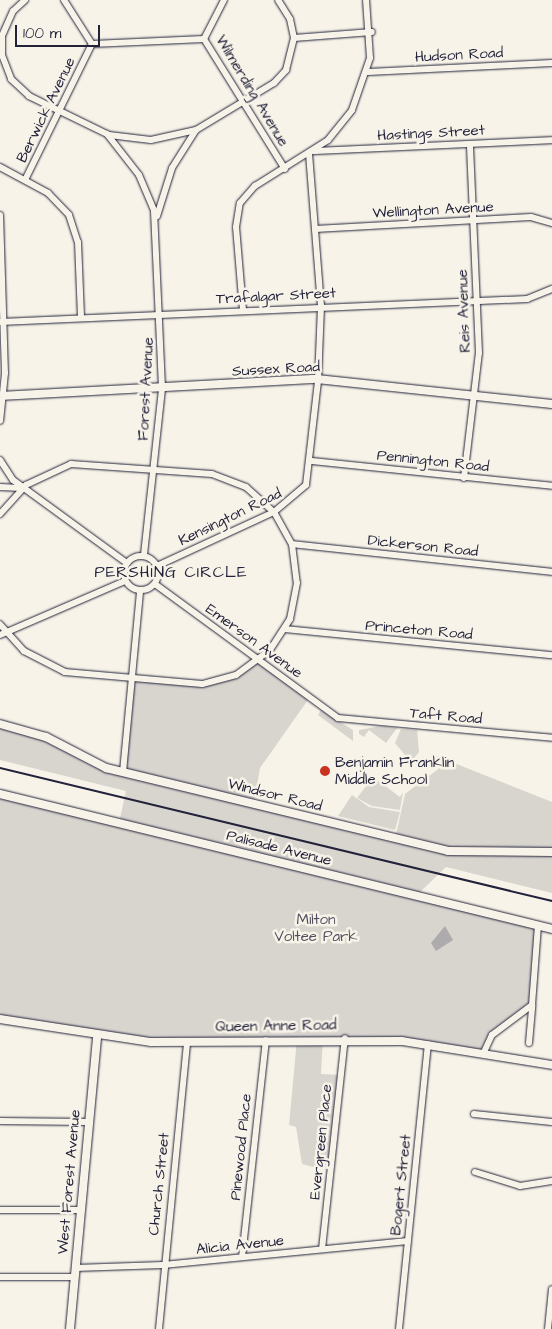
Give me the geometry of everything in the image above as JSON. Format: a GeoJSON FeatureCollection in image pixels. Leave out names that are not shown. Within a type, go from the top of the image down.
{"type":"FeatureCollection","features":[{"type":"Feature","properties":{"kind":"street"},"geometry":{"type":"LineString","coordinates":[[26,0],[8,20],[1,48],[7,72],[16,86],[59,111],[107,134],[151,140],[196,130],[244,103],[286,70],[294,38],[290,19],[278,0]]}},
{"type":"Feature","properties":{"kind":"street","name":"Berwick Avenue"},"geometry":{"type":"LineString","coordinates":[[25,180],[92,44],[64,0]]}},
{"type":"Feature","properties":{"kind":"street","name":"Wilmerding Avenue"},"geometry":{"type":"LineString","coordinates":[[224,0],[204,39],[285,169]]}},
{"type":"Feature","properties":{"kind":"street"},"geometry":{"type":"LineString","coordinates":[[243,310],[237,212],[250,190],[311,152],[346,120],[368,72],[372,32],[366,0]]}},
{"type":"Feature","properties":{"kind":"street"},"geometry":{"type":"LineString","coordinates":[[294,38],[372,32]]}},
{"type":"Feature","properties":{"kind":"street"},"geometry":{"type":"LineString","coordinates":[[92,44],[204,39]]}},
{"type":"Feature","properties":{"kind":"street","name":"Hudson Road"},"geometry":{"type":"LineString","coordinates":[[368,72],[552,63]]}},
{"type":"Feature","properties":{"kind":"street"},"geometry":{"type":"LineString","coordinates":[[156,222],[172,168],[196,130]]}},
{"type":"Feature","properties":{"kind":"street"},"geometry":{"type":"LineString","coordinates":[[107,134],[138,175],[156,222]]}},
{"type":"Feature","properties":{"kind":"street","name":"Hastings Street"},"geometry":{"type":"LineString","coordinates":[[311,152],[552,140]]}},
{"type":"Feature","properties":{"kind":"street","name":"Reis Avenue"},"geometry":{"type":"LineString","coordinates":[[464,478],[479,353],[470,144]]}},
{"type":"Feature","properties":{"kind":"street","name":"Kensington Road"},"geometry":{"type":"LineString","coordinates":[[157,566],[274,512],[306,485],[312,461],[318,379],[320,306],[311,152]]}},
{"type":"Feature","properties":{"kind":"street"},"geometry":{"type":"LineString","coordinates":[[0,167],[55,198],[73,224],[81,318]]}},
{"type":"Feature","properties":{"kind":"street"},"geometry":{"type":"LineString","coordinates":[[0,215],[2,322],[0,421]]}},
{"type":"Feature","properties":{"kind":"street","name":"Wellington Avenue"},"geometry":{"type":"LineString","coordinates":[[315,229],[531,217],[552,223]]}},
{"type":"Feature","properties":{"kind":"street","name":"Forest Avenue"},"geometry":{"type":"LineString","coordinates":[[144,556],[162,389],[162,314],[156,222]]}},
{"type":"Feature","properties":{"kind":"street","name":"Trafalgar Street"},"geometry":{"type":"LineString","coordinates":[[2,322],[477,299],[527,299],[552,289]]}},
{"type":"Feature","properties":{"kind":"street","name":"Sussex Road"},"geometry":{"type":"LineString","coordinates":[[2,396],[162,389],[318,379],[552,404]]}},
{"type":"Feature","properties":{"kind":"street"},"geometry":{"type":"LineString","coordinates":[[0,460],[22,488],[127,563]]}},
{"type":"Feature","properties":{"kind":"street","name":"Pennington Road"},"geometry":{"type":"LineString","coordinates":[[312,461],[552,486]]}},
{"type":"Feature","properties":{"kind":"street"},"geometry":{"type":"LineString","coordinates":[[0,514],[22,488],[48,472],[84,463],[222,477],[256,494],[274,512],[292,544],[298,583],[284,629],[260,660],[236,675],[202,684],[130,679],[55,668],[33,658],[8,635],[0,624]]}},
{"type":"Feature","properties":{"kind":"street"},"geometry":{"type":"LineString","coordinates":[[0,487],[22,488]]}},
{"type":"Feature","properties":{"kind":"street","name":"Dickerson Road"},"geometry":{"type":"LineString","coordinates":[[292,544],[552,572]]}},
{"type":"Feature","properties":{"kind":"street"},"geometry":{"type":"LineString","coordinates":[[127,563],[144,556],[157,566],[155,584],[140,590]]}},
{"type":"Feature","properties":{"kind":"street"},"geometry":{"type":"LineString","coordinates":[[126,581],[127,563]]}},
{"type":"Feature","properties":{"kind":"street"},"geometry":{"type":"LineString","coordinates":[[126,581],[140,590]]}},
{"type":"Feature","properties":{"kind":"street"},"geometry":{"type":"LineString","coordinates":[[0,635],[8,635],[126,581]]}},
{"type":"Feature","properties":{"kind":"street","name":"Emerson Avenue"},"geometry":{"type":"LineString","coordinates":[[155,584],[338,718]]}},
{"type":"Feature","properties":{"kind":"street"},"geometry":{"type":"LineString","coordinates":[[123,772],[130,679],[140,590]]}},
{"type":"Feature","properties":{"kind":"street","name":"Princeton Road"},"geometry":{"type":"LineString","coordinates":[[284,629],[552,655]]}},
{"type":"Feature","properties":{"kind":"street","name":"Taft Road"},"geometry":{"type":"LineString","coordinates":[[338,718],[552,738]]}},
{"type":"Feature","properties":{"kind":"street","name":"Windsor Road"},"geometry":{"type":"LineString","coordinates":[[0,724],[46,737],[93,762],[123,772],[448,851],[552,852]]}},
{"type":"Feature","properties":{"kind":"street","name":"Palisade Avenue"},"geometry":{"type":"LineString","coordinates":[[0,794],[552,929]]}},
{"type":"Feature","properties":{"kind":"street"},"geometry":{"type":"LineString","coordinates":[[530,1043],[538,926]]}},
{"type":"Feature","properties":{"kind":"street"},"geometry":{"type":"LineString","coordinates":[[484,1052],[492,1035],[532,1005]]}},
{"type":"Feature","properties":{"kind":"street","name":"Queen Anne Road"},"geometry":{"type":"LineString","coordinates":[[0,1019],[97,1037],[187,1041],[344,1038],[428,1044],[552,1065]]}},
{"type":"Feature","properties":{"kind":"street","name":"West Forest Avenue"},"geometry":{"type":"LineString","coordinates":[[70,1329],[87,1122],[97,1037]]}},
{"type":"Feature","properties":{"kind":"street","name":"Evergreen Place"},"geometry":{"type":"LineString","coordinates":[[322,1249],[344,1038]]}},
{"type":"Feature","properties":{"kind":"street","name":"Pinewood Place"},"geometry":{"type":"LineString","coordinates":[[242,1257],[266,1040]]}},
{"type":"Feature","properties":{"kind":"street","name":"Church Street"},"geometry":{"type":"LineString","coordinates":[[159,1329],[163,1265],[187,1041]]}},
{"type":"Feature","properties":{"kind":"street","name":"Bogert Street"},"geometry":{"type":"LineString","coordinates":[[399,1329],[428,1044]]}},
{"type":"Feature","properties":{"kind":"street"},"geometry":{"type":"LineString","coordinates":[[474,1114],[552,1122]]}},
{"type":"Feature","properties":{"kind":"street"},"geometry":{"type":"LineString","coordinates":[[0,1121],[87,1122]]}},
{"type":"Feature","properties":{"kind":"street"},"geometry":{"type":"LineString","coordinates":[[475,1172],[520,1186],[552,1181]]}},
{"type":"Feature","properties":{"kind":"street"},"geometry":{"type":"LineString","coordinates":[[0,1210],[80,1210]]}},
{"type":"Feature","properties":{"kind":"street","name":"Alicia Avenue"},"geometry":{"type":"LineString","coordinates":[[75,1268],[163,1265],[408,1240]]}},
{"type":"Feature","properties":{"kind":"street"},"geometry":{"type":"LineString","coordinates":[[0,1277],[74,1277]]}},
{"type":"Feature","properties":{"kind":"street"},"geometry":{"type":"LineString","coordinates":[[548,1329],[552,1289]]}},
{"type":"Feature","properties":{"kind":"green space","name":"Milton Voltee Park"},"geometry":{"type":"Polygon","coordinates":[[[259,660],[310,697],[260,768],[254,803],[395,839],[405,794],[449,761],[552,802],[552,893],[446,867],[416,896],[538,926],[532,1005],[497,1030],[484,1052],[323,1038],[321,1074],[341,1075],[331,1166],[317,1168],[302,1164],[296,1127],[289,1125],[297,1039],[151,1042],[0,1019],[0,794],[119,823],[126,791],[0,760],[0,724],[123,772],[130,679],[189,685],[224,680],[259,660]]]}},
{"type":"Feature","properties":{"kind":"green space"},"geometry":{"type":"Polygon","coordinates":[[[321,710],[353,730],[353,741],[318,715],[321,710]]]}},
{"type":"Feature","properties":{"kind":"green space"},"geometry":{"type":"Polygon","coordinates":[[[381,726],[397,728],[386,743],[369,730],[364,737],[359,734],[359,730],[381,726]]]}},
{"type":"Feature","properties":{"kind":"green space"},"geometry":{"type":"Polygon","coordinates":[[[401,729],[417,730],[419,752],[411,762],[395,743],[401,729]]]}},
{"type":"Feature","properties":{"kind":"green space"},"geometry":{"type":"Polygon","coordinates":[[[373,777],[400,797],[403,792],[400,810],[372,806],[357,798],[373,777]]]}},
{"type":"Feature","properties":{"kind":"green space"},"geometry":{"type":"Polygon","coordinates":[[[352,795],[369,807],[400,812],[395,830],[338,816],[352,795]]]}},
{"type":"Feature","properties":{"kind":"shaded area"},"geometry":{"type":"Polygon","coordinates":[[[445,926],[453,940],[436,951],[431,943],[445,926]]]}},
{"type":"Feature","properties":{"kind":"railway"},"geometry":{"type":"LineString","coordinates":[[0,768],[552,901]]}},
{"type":"Feature","properties":{"kind":"place","name":"Benjamin Franklin Middle School"},"geometry":{"type":"Point","coordinates":[325,771]}},
{"type":"Feature","properties":{"kind":"district","name":"PERSHING CIRCLE"},"geometry":{"type":"Point","coordinates":[171,572]}}]}
